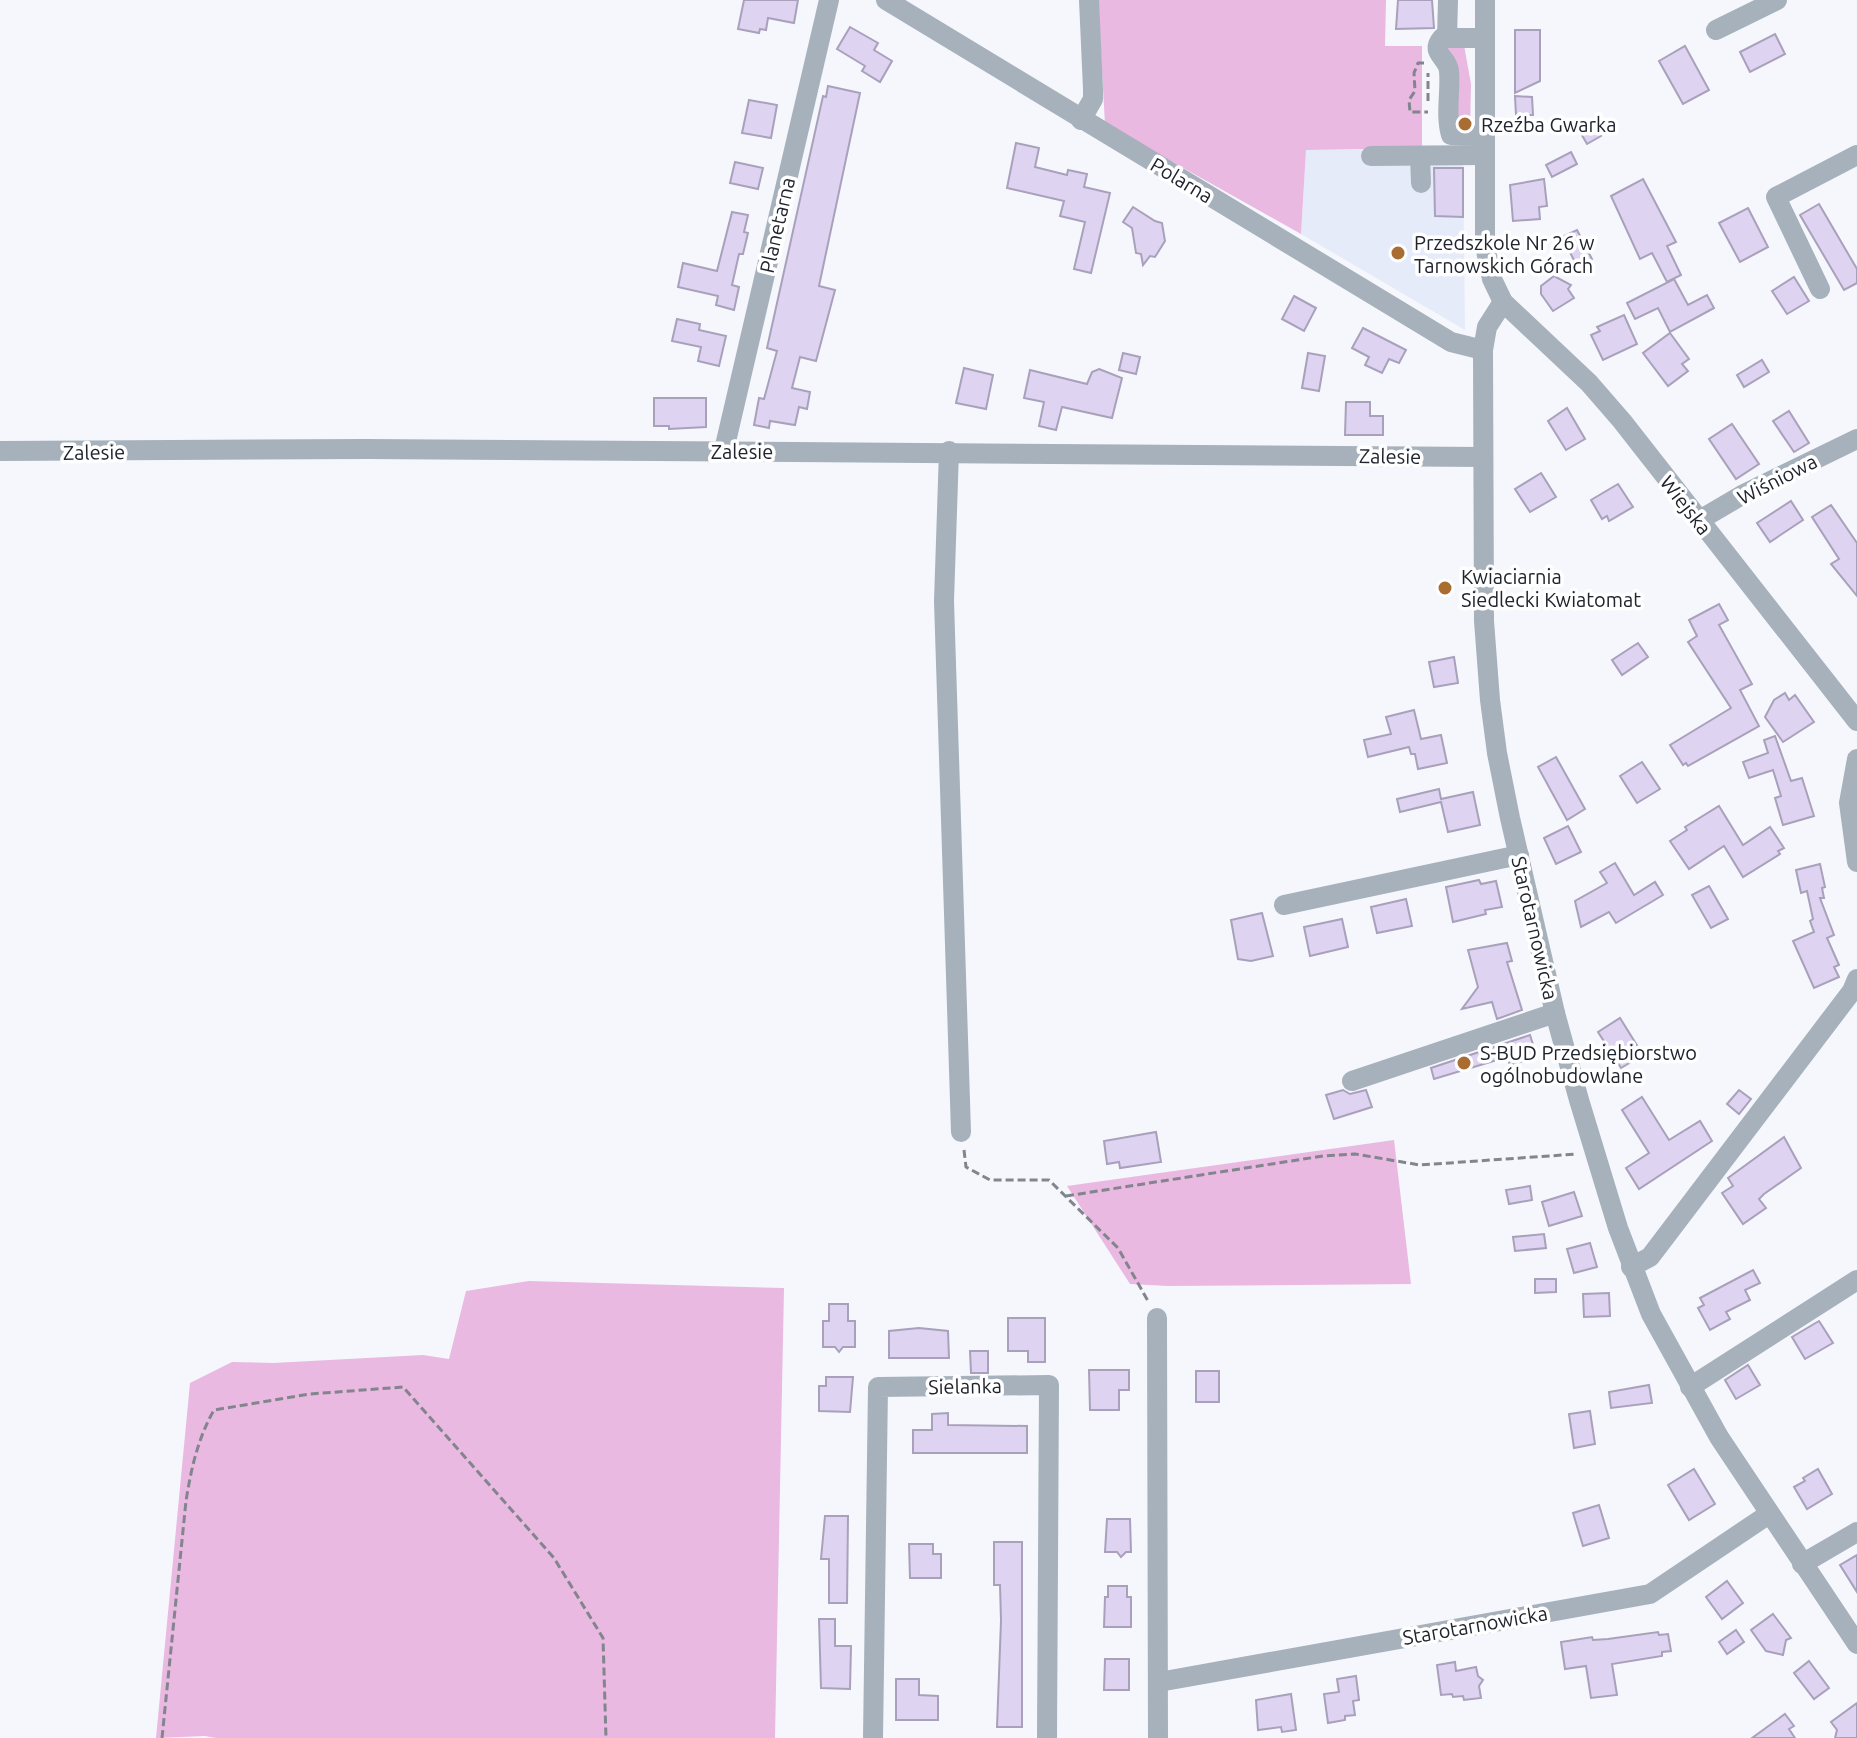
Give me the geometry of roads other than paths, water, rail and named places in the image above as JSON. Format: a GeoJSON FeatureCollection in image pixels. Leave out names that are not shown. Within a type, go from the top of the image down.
{"type":"FeatureCollection","features":[{"type":"Feature","properties":{"kind":"street","name":"Planetarna"},"geometry":{"type":"LineString","coordinates":[[724,450],[829,0]]}},
{"type":"Feature","properties":{"kind":"street","name":"Polarna"},"geometry":{"type":"LineString","coordinates":[[886,0],[1451,342],[1483,350]]}},
{"type":"Feature","properties":{"kind":"street"},"geometry":{"type":"LineString","coordinates":[[1081,120],[1093,99],[1089,0]]}},
{"type":"Feature","properties":{"kind":"street"},"geometry":{"type":"LineString","coordinates":[[1447,38],[1448,0]]}},
{"type":"Feature","properties":{"kind":"street"},"geometry":{"type":"LineString","coordinates":[[1485,0],[1487,262],[1496,291],[1503,302]]}},
{"type":"Feature","properties":{"kind":"street"},"geometry":{"type":"LineString","coordinates":[[1716,30],[1777,0]]}},
{"type":"Feature","properties":{"kind":"street"},"geometry":{"type":"LineString","coordinates":[[1484,146],[1455,137],[1449,131],[1449,68],[1437,48],[1438,42],[1447,38],[1485,38]]}},
{"type":"Feature","properties":{"kind":"street"},"geometry":{"type":"LineString","coordinates":[[1371,156],[1420,156],[1484,146]]}},
{"type":"Feature","properties":{"kind":"street"},"geometry":{"type":"LineString","coordinates":[[1820,289],[1776,197],[1857,155]]}},
{"type":"Feature","properties":{"kind":"street"},"geometry":{"type":"LineString","coordinates":[[1420,156],[1421,183]]}},
{"type":"Feature","properties":{"kind":"street","name":"Starotarnowicka"},"geometry":{"type":"LineString","coordinates":[[1503,302],[1487,327],[1483,350],[1484,621],[1497,753],[1555,1013],[1631,1267],[1651,1314],[1719,1437],[1857,1644]]}},
{"type":"Feature","properties":{"kind":"street","name":"Wiejska"},"geometry":{"type":"LineString","coordinates":[[1503,302],[1589,383],[1622,421],[1857,721]]}},
{"type":"Feature","properties":{"kind":"street","name":"Wiśniowa"},"geometry":{"type":"LineString","coordinates":[[1698,521],[1742,495],[1857,439]]}},
{"type":"Feature","properties":{"kind":"street","name":"Zalesie"},"geometry":{"type":"LineString","coordinates":[[0,451],[724,450],[1483,457]]}},
{"type":"Feature","properties":{"kind":"street"},"geometry":{"type":"LineString","coordinates":[[949,451],[944,601],[961,1132]]}},
{"type":"Feature","properties":{"kind":"street"},"geometry":{"type":"LineString","coordinates":[[1857,759],[1849,803],[1857,862]]}},
{"type":"Feature","properties":{"kind":"street"},"geometry":{"type":"LineString","coordinates":[[1284,905],[1519,855]]}},
{"type":"Feature","properties":{"kind":"street"},"geometry":{"type":"LineString","coordinates":[[1631,1267],[1650,1257],[1852,991],[1857,979]]}},
{"type":"Feature","properties":{"kind":"street"},"geometry":{"type":"LineString","coordinates":[[1352,1081],[1555,1013]]}},
{"type":"Feature","properties":{"kind":"street"},"geometry":{"type":"LineString","coordinates":[[1690,1387],[1857,1280]]}},
{"type":"Feature","properties":{"kind":"street"},"geometry":{"type":"LineString","coordinates":[[1157,1318],[1158,1738]]}},
{"type":"Feature","properties":{"kind":"street","name":"Sielanka"},"geometry":{"type":"LineString","coordinates":[[873,1738],[878,1387],[1049,1385],[1047,1738]]}},
{"type":"Feature","properties":{"kind":"street","name":"Starotarnowicka"},"geometry":{"type":"LineString","coordinates":[[1159,1682],[1650,1594],[1769,1514]]}},
{"type":"Feature","properties":{"kind":"street"},"geometry":{"type":"LineString","coordinates":[[1802,1564],[1857,1532]]}},
{"type":"Feature","properties":{"kind":"place","name":"Rzeźba Gwarka"},"geometry":{"type":"Point","coordinates":[1465,124]}},
{"type":"Feature","properties":{"kind":"place","name":"Przedszkole Nr 26 w Tarnowskich Górach"},"geometry":{"type":"Point","coordinates":[1398,253]}},
{"type":"Feature","properties":{"kind":"place","name":"Kwiaciarnia Siedlecki Kwiatomat"},"geometry":{"type":"Point","coordinates":[1445,588]}},
{"type":"Feature","properties":{"kind":"place","name":"S-BUD Przedsiębiorstwo ogólnobudowlane"},"geometry":{"type":"Point","coordinates":[1464,1063]}}]}
